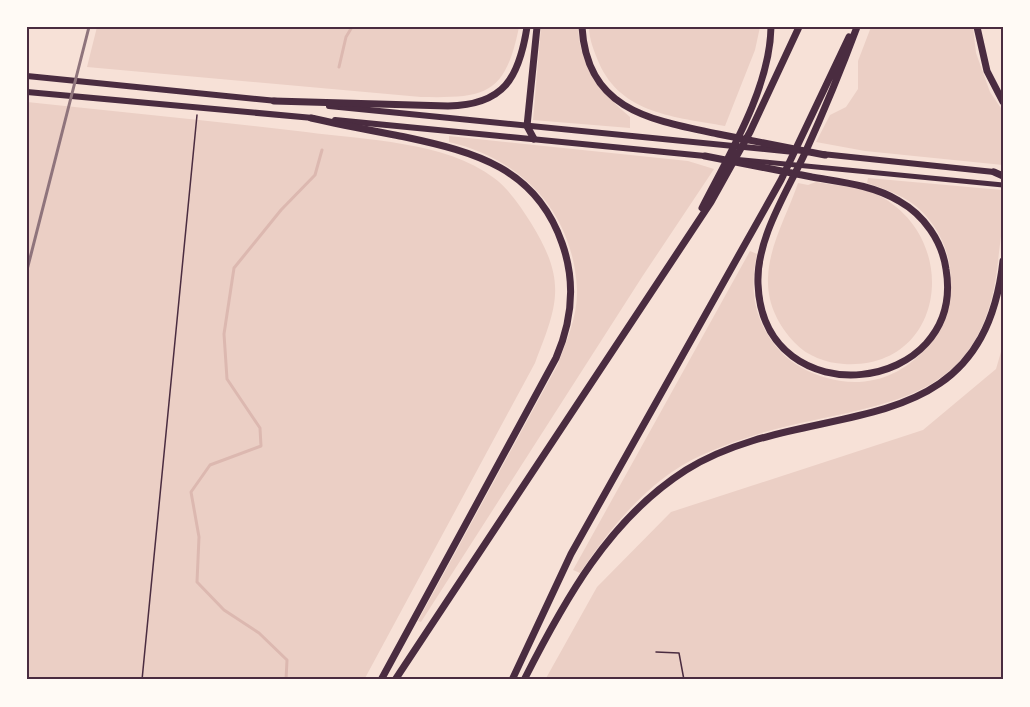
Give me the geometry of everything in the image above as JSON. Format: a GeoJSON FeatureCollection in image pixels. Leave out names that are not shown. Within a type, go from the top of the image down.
{"type":"FeatureCollection","features":[{"type":"Feature","properties":{"kind":"highway"},"geometry":{"type":"LineString","coordinates":[[274,101],[448,106],[476,104],[501,91],[513,76],[521,58],[527,27]]}},
{"type":"Feature","properties":{"kind":"highway"},"geometry":{"type":"LineString","coordinates":[[534,139],[527,126],[537,27]]}},
{"type":"Feature","properties":{"kind":"highway"},"geometry":{"type":"LineString","coordinates":[[582,27],[585,50],[592,71],[607,92],[625,107],[653,120],[825,155]]}},
{"type":"Feature","properties":{"kind":"highway"},"geometry":{"type":"LineString","coordinates":[[685,241],[741,130],[756,93],[767,60],[771,27]]}},
{"type":"Feature","properties":{"kind":"highway"},"geometry":{"type":"LineString","coordinates":[[395,680],[685,241],[750,132],[800,27]]}},
{"type":"Feature","properties":{"kind":"highway"},"geometry":{"type":"LineString","coordinates":[[705,156],[813,177],[864,187],[897,199],[918,214],[940,246],[945,262],[947,287],[938,324],[917,352],[890,369],[863,376],[836,376],[799,362],[781,345],[766,321],[758,285],[764,247],[837,83],[855,27]]}},
{"type":"Feature","properties":{"kind":"highway"},"geometry":{"type":"LineString","coordinates":[[512,680],[571,554],[781,180],[855,27]]}},
{"type":"Feature","properties":{"kind":"highway"},"geometry":{"type":"LineString","coordinates":[[978,27],[987,71],[1003,102]]}},
{"type":"Feature","properties":{"kind":"highway"},"geometry":{"type":"LineString","coordinates":[[311,118],[454,148],[480,156],[506,170],[531,191],[550,216],[560,236],[570,272],[570,308],[556,358],[381,680]]}},
{"type":"Feature","properties":{"kind":"highway"},"geometry":{"type":"LineString","coordinates":[[994,172],[1003,174]]}},
{"type":"Feature","properties":{"kind":"highway"},"geometry":{"type":"LineString","coordinates":[[524,680],[584,573],[617,529],[643,502],[685,471],[737,445],[784,431],[897,406],[940,385],[966,361],[987,329],[996,305],[1003,261]]}},
{"type":"Feature","properties":{"kind":"main road"},"geometry":{"type":"LineString","coordinates":[[27,76],[994,172]]}},
{"type":"Feature","properties":{"kind":"main road"},"geometry":{"type":"LineString","coordinates":[[27,92],[1003,185]]}},
{"type":"Feature","properties":{"kind":"path"},"geometry":{"type":"LineString","coordinates":[[142,680],[198,108]]}},
{"type":"Feature","properties":{"kind":"path"},"geometry":{"type":"LineString","coordinates":[[656,652],[679,653],[684,680]]}},
{"type":"Feature","properties":{"kind":"shaded area"},"geometry":{"type":"Polygon","coordinates":[[[97,27],[519,27],[507,67],[499,80],[489,88],[461,96],[421,97],[87,67],[97,27]]]}},
{"type":"Feature","properties":{"kind":"shaded area"},"geometry":{"type":"Polygon","coordinates":[[[541,27],[578,27],[583,55],[588,67],[601,88],[630,117],[630,128],[533,120],[541,27]]]}},
{"type":"Feature","properties":{"kind":"shaded area"},"geometry":{"type":"Polygon","coordinates":[[[589,27],[760,27],[755,50],[725,126],[669,116],[636,103],[621,93],[609,80],[599,63],[589,27]]]}},
{"type":"Feature","properties":{"kind":"shaded area"},"geometry":{"type":"Polygon","coordinates":[[[871,27],[973,27],[976,53],[990,92],[1003,111],[1003,165],[865,151],[816,142],[830,115],[846,107],[858,89],[858,61],[871,27]]]}},
{"type":"Feature","properties":{"kind":"shaded area"},"geometry":{"type":"Polygon","coordinates":[[[27,102],[378,140],[429,149],[453,156],[494,178],[510,193],[531,223],[550,261],[554,277],[553,308],[543,342],[535,363],[364,680],[27,680],[27,102]]]}},
{"type":"Feature","properties":{"kind":"shaded area"},"geometry":{"type":"Polygon","coordinates":[[[449,136],[688,161],[714,169],[642,277],[421,622],[418,621],[558,364],[571,327],[577,299],[573,261],[566,236],[554,213],[539,193],[521,176],[499,161],[449,142],[449,136]]]}},
{"type":"Feature","properties":{"kind":"shaded area"},"geometry":{"type":"Polygon","coordinates":[[[868,178],[1002,190],[1003,217],[998,262],[990,306],[975,340],[955,366],[930,384],[901,398],[758,434],[713,450],[683,465],[665,477],[633,506],[618,522],[580,573],[573,570],[750,251],[757,254],[754,293],[764,329],[785,356],[807,371],[827,378],[861,382],[891,374],[917,358],[936,334],[948,306],[951,276],[944,245],[920,210],[899,195],[867,183],[868,178]]]}},
{"type":"Feature","properties":{"kind":"shaded area"},"geometry":{"type":"Polygon","coordinates":[[[816,182],[856,188],[878,195],[905,215],[922,240],[931,269],[931,298],[922,325],[904,346],[878,360],[844,364],[811,355],[800,348],[789,336],[772,305],[768,278],[775,241],[798,183],[808,185],[816,182]]]}},
{"type":"Feature","properties":{"kind":"shaded area"},"geometry":{"type":"Polygon","coordinates":[[[1003,345],[1003,680],[545,680],[597,587],[671,512],[923,430],[996,369],[1003,345]]]}},
{"type":"Feature","properties":{"kind":"waterway"},"geometry":{"type":"LineString","coordinates":[[339,67],[346,37],[352,27]]}},
{"type":"Feature","properties":{"kind":"waterway"},"geometry":{"type":"LineString","coordinates":[[286,680],[287,660],[259,633],[224,610],[197,582],[199,537],[191,492],[210,465],[261,446],[260,428],[227,379],[224,334],[234,268],[281,210],[315,175],[322,150]]}},
{"type":"Feature","properties":{"kind":"railway"},"geometry":{"type":"LineString","coordinates":[[27,270],[89,27]]}}]}
